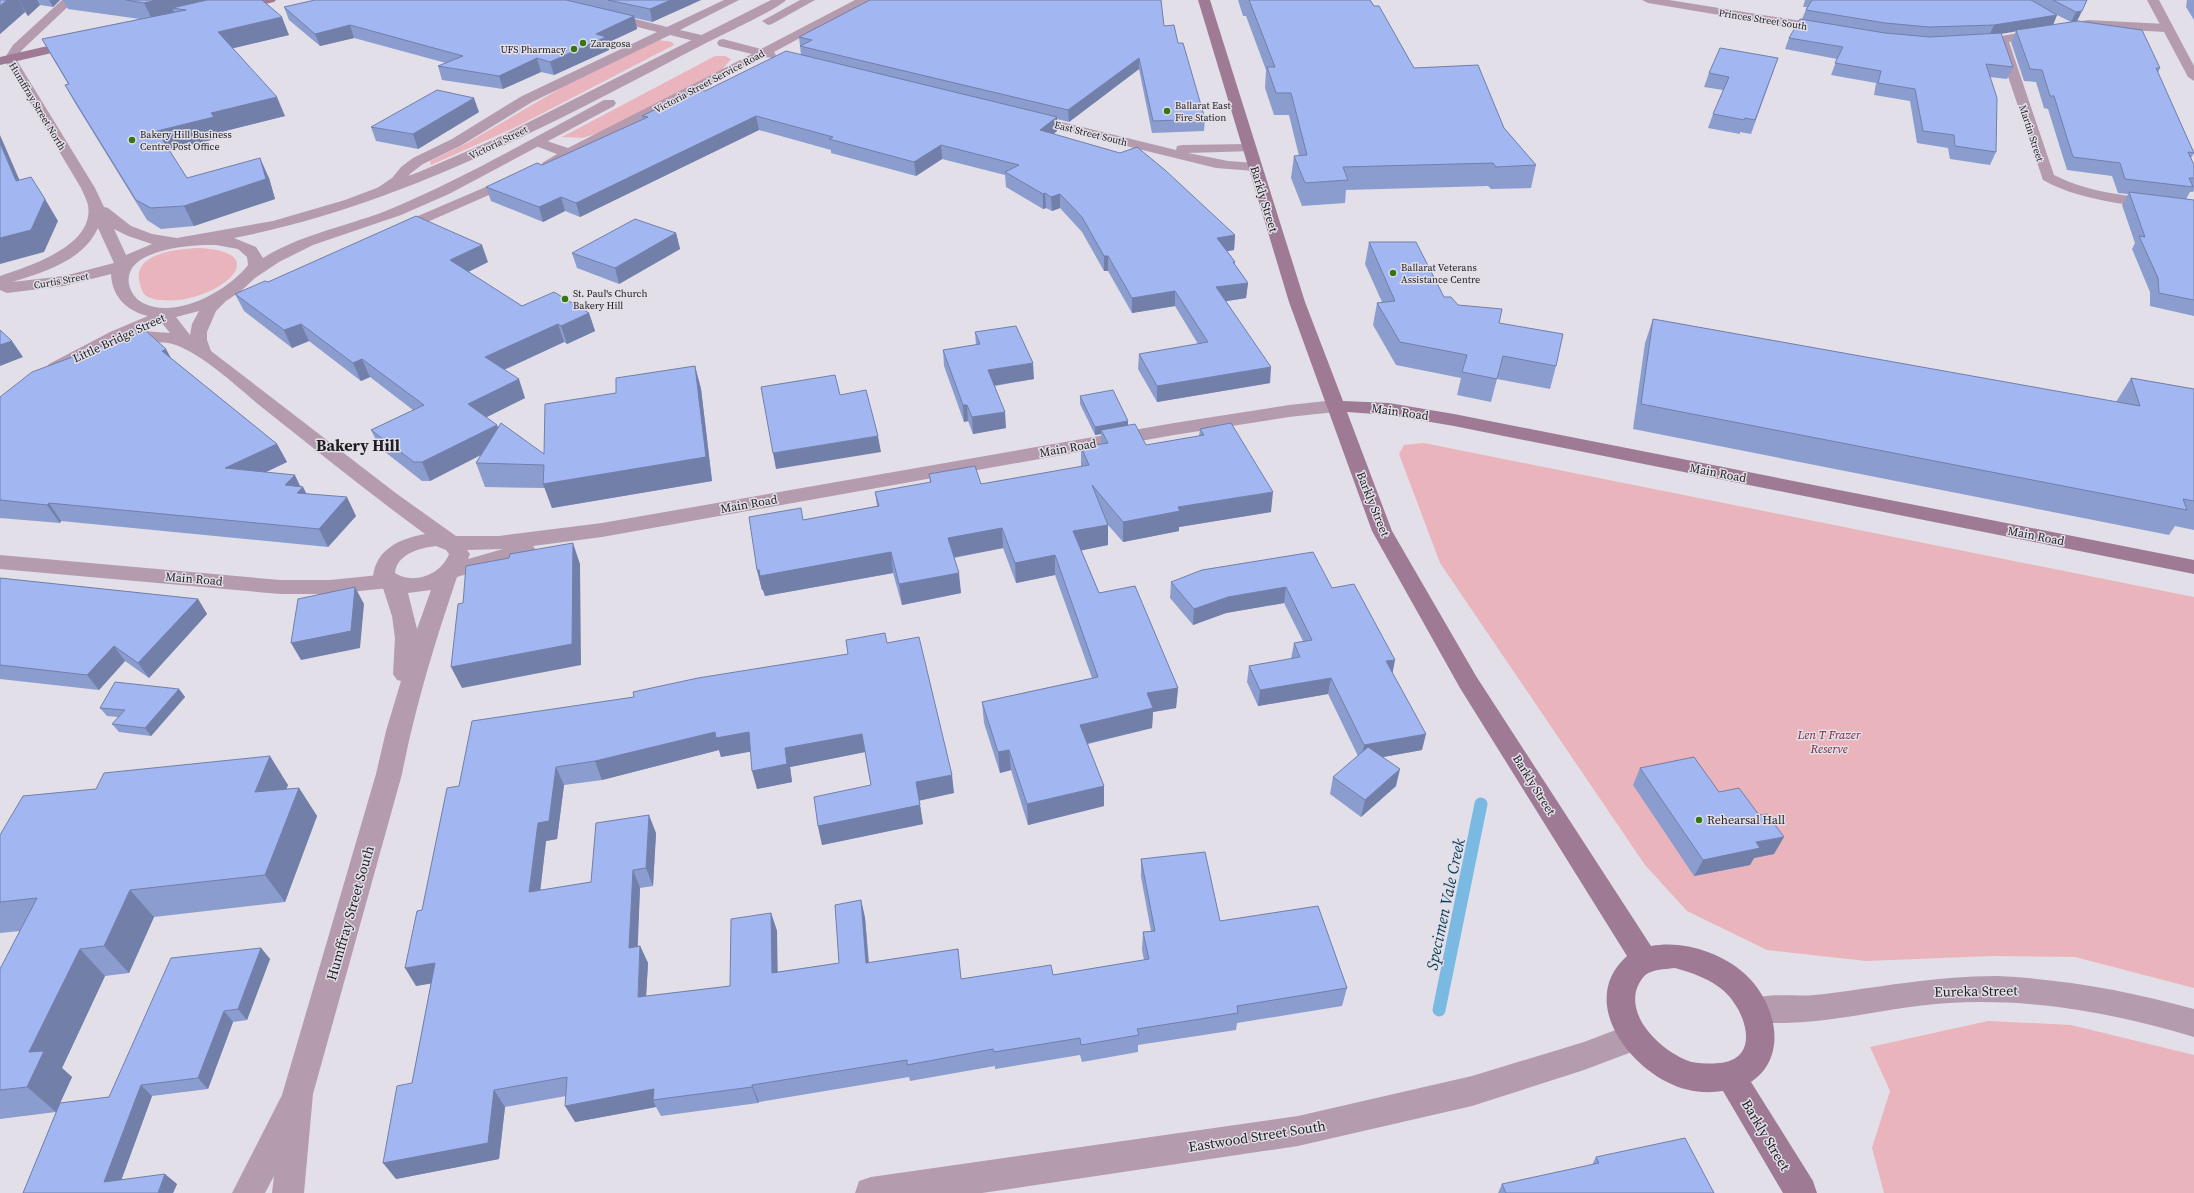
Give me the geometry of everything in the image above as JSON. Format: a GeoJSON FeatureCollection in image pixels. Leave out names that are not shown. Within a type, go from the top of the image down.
{"type":"FeatureCollection","features":[{"type":"Feature","properties":{"kind":"main road"},"geometry":{"type":"LineString","coordinates":[[228,4],[270,0]]}},
{"type":"Feature","properties":{"kind":"main road","name":"Barkly Street"},"geometry":{"type":"LineString","coordinates":[[1204,0],[1254,167],[1297,302],[1374,512],[1399,563],[1468,682],[1645,961]]}},
{"type":"Feature","properties":{"kind":"main road"},"geometry":{"type":"LineString","coordinates":[[7,55],[86,37]]}},
{"type":"Feature","properties":{"kind":"main road","name":"Main Road"},"geometry":{"type":"LineString","coordinates":[[1335,406],[1389,409],[1454,420],[2194,567]]}},
{"type":"Feature","properties":{"kind":"main road"},"geometry":{"type":"LineString","coordinates":[[1675,956],[1699,961],[1722,973],[1742,989],[1756,1010],[1762,1032],[1760,1051],[1749,1067],[1731,1077],[1706,1079],[1679,1072],[1653,1057],[1634,1037],[1621,1012],[1622,988],[1632,968],[1645,961],[1675,956]]}},
{"type":"Feature","properties":{"kind":"main road","name":"Barkly Street"},"geometry":{"type":"LineString","coordinates":[[1731,1077],[1801,1193]]}},
{"type":"Feature","properties":{"kind":"street","name":"Humffray Street North"},"geometry":{"type":"LineString","coordinates":[[69,0],[7,55],[96,204],[122,265]]}},
{"type":"Feature","properties":{"kind":"street"},"geometry":{"type":"LineString","coordinates":[[377,193],[397,181],[406,170],[418,161],[457,142],[527,99],[733,0]]}},
{"type":"Feature","properties":{"kind":"street","name":"Victoria Street"},"geometry":{"type":"LineString","coordinates":[[196,240],[281,224],[377,193],[464,158],[706,44],[780,0]]}},
{"type":"Feature","properties":{"kind":"street"},"geometry":{"type":"LineString","coordinates":[[758,26],[809,0]]}},
{"type":"Feature","properties":{"kind":"street","name":"Victoria Street Service Road"},"geometry":{"type":"LineString","coordinates":[[538,168],[864,0]]}},
{"type":"Feature","properties":{"kind":"street","name":"Princes Street South"},"geometry":{"type":"LineString","coordinates":[[1648,0],[1840,32]]}},
{"type":"Feature","properties":{"kind":"street"},"geometry":{"type":"LineString","coordinates":[[2154,0],[2166,28],[2194,77]]}},
{"type":"Feature","properties":{"kind":"street"},"geometry":{"type":"LineString","coordinates":[[596,14],[667,31],[706,44]]}},
{"type":"Feature","properties":{"kind":"street"},"geometry":{"type":"LineString","coordinates":[[2056,20],[2068,27],[2173,38]]}},
{"type":"Feature","properties":{"kind":"street"},"geometry":{"type":"LineString","coordinates":[[1958,43],[2002,40],[2068,27],[2095,24],[2166,28]]}},
{"type":"Feature","properties":{"kind":"street","name":"Victoria Street"},"geometry":{"type":"LineString","coordinates":[[706,44],[722,43],[744,33]]}},
{"type":"Feature","properties":{"kind":"street","name":"Martin Street"},"geometry":{"type":"LineString","coordinates":[[2002,40],[2046,174],[2066,187],[2096,194],[2194,208]]}},
{"type":"Feature","properties":{"kind":"street"},"geometry":{"type":"LineString","coordinates":[[722,43],[779,58]]}},
{"type":"Feature","properties":{"kind":"street","name":"Victoria Street"},"geometry":{"type":"LineString","coordinates":[[221,296],[273,259],[307,242],[396,212],[429,198],[538,142],[622,96]]}},
{"type":"Feature","properties":{"kind":"street","name":"East Street South"},"geometry":{"type":"LineString","coordinates":[[1017,115],[1213,164],[1254,167]]}},
{"type":"Feature","properties":{"kind":"street"},"geometry":{"type":"LineString","coordinates":[[538,142],[569,153]]}},
{"type":"Feature","properties":{"kind":"street","name":"East Street South"},"geometry":{"type":"LineString","coordinates":[[1157,149],[1249,148]]}},
{"type":"Feature","properties":{"kind":"street"},"geometry":{"type":"LineString","coordinates":[[380,238],[525,174]]}},
{"type":"Feature","properties":{"kind":"street","name":"Humffray Street North"},"geometry":{"type":"LineString","coordinates":[[96,204],[116,224],[135,235],[161,241],[196,240]]}},
{"type":"Feature","properties":{"kind":"street"},"geometry":{"type":"LineString","coordinates":[[0,281],[50,262],[75,247],[93,226],[97,214],[96,204]]}},
{"type":"Feature","properties":{"kind":"street"},"geometry":{"type":"LineString","coordinates":[[196,240],[222,240],[248,250],[254,255],[256,262],[250,274]]}},
{"type":"Feature","properties":{"kind":"street","name":"Curtis Street"},"geometry":{"type":"LineString","coordinates":[[0,289],[64,281],[122,265],[135,256],[152,249],[173,243],[196,240]]}},
{"type":"Feature","properties":{"kind":"street"},"geometry":{"type":"LineString","coordinates":[[122,265],[119,281],[130,301],[143,310],[169,313],[180,336],[200,352]]}},
{"type":"Feature","properties":{"kind":"street"},"geometry":{"type":"LineString","coordinates":[[200,352],[198,342],[201,324],[208,310],[221,296]]}},
{"type":"Feature","properties":{"kind":"street","name":"Little Bridge Street"},"geometry":{"type":"LineString","coordinates":[[39,378],[95,346],[169,313],[203,304],[221,296]]}},
{"type":"Feature","properties":{"kind":"street"},"geometry":{"type":"LineString","coordinates":[[95,346],[124,338],[158,337],[179,340],[222,366],[390,499],[451,542]]}},
{"type":"Feature","properties":{"kind":"street","name":"Main Road"},"geometry":{"type":"LineString","coordinates":[[389,575],[396,552],[423,540],[437,539],[451,542],[499,542],[602,530],[1174,429],[1289,411],[1335,406]]}},
{"type":"Feature","properties":{"kind":"street"},"geometry":{"type":"LineString","coordinates":[[389,575],[403,532],[401,519],[390,499]]}},
{"type":"Feature","properties":{"kind":"street","name":"Main Road"},"geometry":{"type":"LineString","coordinates":[[389,575],[401,586],[418,585],[436,580],[448,573],[512,553],[602,530]]}},
{"type":"Feature","properties":{"kind":"street","name":"Humffray Street South"},"geometry":{"type":"LineString","coordinates":[[398,730],[431,617],[448,573],[457,564],[460,556],[458,548],[451,542]]}},
{"type":"Feature","properties":{"kind":"street","name":"Main Road"},"geometry":{"type":"LineString","coordinates":[[0,562],[280,587],[336,587],[389,575]]}},
{"type":"Feature","properties":{"kind":"street","name":"Humffray Street South"},"geometry":{"type":"LineString","coordinates":[[288,1193],[298,1094],[389,774],[398,730],[405,676],[407,642],[403,608],[389,575]]}},
{"type":"Feature","properties":{"kind":"street","name":"Eureka Street"},"geometry":{"type":"LineString","coordinates":[[1756,1010],[1821,1007],[1898,995],[1966,989],[1999,989],[2039,991],[2115,1001],[2194,1023]]}},
{"type":"Feature","properties":{"kind":"street","name":"Eastwood Street South"},"geometry":{"type":"LineString","coordinates":[[871,1193],[1298,1131],[1472,1091],[1584,1056],[1634,1037]]}},
{"type":"Feature","properties":{"kind":"street","name":"Humffray Street South"},"geometry":{"type":"LineString","coordinates":[[248,1193],[298,1094]]}},
{"type":"Feature","properties":{"kind":"green space"},"geometry":{"type":"Polygon","coordinates":[[[659,40],[672,42],[674,45],[516,127],[431,165],[430,161],[469,142],[566,85],[659,40]]]}},
{"type":"Feature","properties":{"kind":"green space"},"geometry":{"type":"Polygon","coordinates":[[[715,56],[725,56],[731,59],[722,70],[602,132],[582,138],[562,137],[715,56]]]}},
{"type":"Feature","properties":{"kind":"green space"},"geometry":{"type":"Polygon","coordinates":[[[197,248],[222,251],[235,258],[237,267],[230,277],[218,287],[201,295],[181,300],[157,300],[144,294],[141,289],[139,279],[140,270],[144,263],[151,258],[170,251],[197,248]]]}},
{"type":"Feature","properties":{"kind":"green space","name":"Len T Frazer Reserve"},"geometry":{"type":"Polygon","coordinates":[[[1424,443],[2194,597],[2194,988],[2075,957],[1992,956],[1866,961],[1767,950],[1687,911],[1645,865],[1440,563],[1399,454],[1404,445],[1424,443]]]}},
{"type":"Feature","properties":{"kind":"green space"},"geometry":{"type":"Polygon","coordinates":[[[1988,1021],[2071,1025],[2194,1055],[2194,1193],[1884,1193],[1872,1148],[1890,1091],[1870,1047],[1988,1021]]]}},
{"type":"Feature","properties":{"kind":"building"},"geometry":{"type":"Polygon","coordinates":[[[0,0],[7,0],[0,6],[0,0]]]}},
{"type":"Feature","properties":{"kind":"building"},"geometry":{"type":"Polygon","coordinates":[[[126,0],[156,0],[144,3],[126,0]]]}},
{"type":"Feature","properties":{"kind":"building"},"geometry":{"type":"Polygon","coordinates":[[[207,0],[262,0],[282,17],[218,32],[277,97],[211,113],[214,117],[157,131],[187,178],[260,158],[266,179],[184,206],[151,208],[136,200],[65,85],[69,84],[42,39],[186,10],[172,8],[207,0]]]}},
{"type":"Feature","properties":{"kind":"building"},"geometry":{"type":"Polygon","coordinates":[[[315,0],[566,0],[634,16],[596,34],[606,37],[550,62],[537,58],[499,76],[438,66],[463,56],[350,25],[315,34],[284,7],[315,0]]]}},
{"type":"Feature","properties":{"kind":"building"},"geometry":{"type":"Polygon","coordinates":[[[608,0],[671,0],[650,9],[608,0]]]}},
{"type":"Feature","properties":{"kind":"building"},"geometry":{"type":"Polygon","coordinates":[[[870,0],[1161,0],[1164,26],[1174,25],[1178,43],[1183,43],[1205,119],[1153,121],[1139,58],[1068,110],[800,46],[812,40],[799,37],[870,0]]]}},
{"type":"Feature","properties":{"kind":"building"},"geometry":{"type":"Polygon","coordinates":[[[1249,0],[1370,0],[1374,6],[1379,6],[1414,68],[1478,65],[1504,128],[1536,165],[1496,167],[1493,163],[1343,167],[1348,180],[1305,183],[1294,156],[1307,155],[1291,93],[1276,93],[1267,67],[1275,67],[1249,0]]]}},
{"type":"Feature","properties":{"kind":"building"},"geometry":{"type":"Polygon","coordinates":[[[1812,0],[2031,0],[2057,15],[1994,25],[1929,27],[1885,23],[1806,10],[1812,0]]]}},
{"type":"Feature","properties":{"kind":"building"},"geometry":{"type":"Polygon","coordinates":[[[2053,0],[2087,0],[2082,11],[2076,12],[2053,0]]]}},
{"type":"Feature","properties":{"kind":"building"},"geometry":{"type":"Polygon","coordinates":[[[1800,19],[1885,33],[1930,37],[2001,33],[2013,67],[1986,64],[1997,98],[1996,152],[1955,146],[1954,135],[1923,131],[1915,89],[1878,83],[1881,71],[1835,63],[1843,47],[1789,38],[1800,19]]]}},
{"type":"Feature","properties":{"kind":"building"},"geometry":{"type":"Polygon","coordinates":[[[2078,21],[2142,30],[2160,68],[2156,68],[2194,153],[2188,152],[2194,165],[2194,178],[2189,178],[2193,187],[2125,179],[2120,163],[2073,157],[2054,96],[2050,96],[2042,70],[2030,69],[2016,30],[2078,21]]]}},
{"type":"Feature","properties":{"kind":"building"},"geometry":{"type":"Polygon","coordinates":[[[1720,48],[1778,58],[1755,120],[1745,118],[1744,120],[1713,114],[1729,77],[1709,73],[1720,48]]]}},
{"type":"Feature","properties":{"kind":"building"},"geometry":{"type":"Polygon","coordinates":[[[786,51],[1057,117],[1040,130],[1120,153],[1137,147],[1165,170],[1235,235],[1217,238],[1235,262],[1233,262],[1248,283],[1216,287],[1271,367],[1157,386],[1139,354],[1208,342],[1175,291],[1132,298],[1108,256],[1104,256],[1082,217],[1060,194],[1051,197],[1045,193],[1043,194],[1005,172],[1019,165],[941,145],[914,162],[829,139],[833,137],[756,116],[576,203],[561,197],[539,207],[486,187],[537,163],[542,165],[648,117],[642,116],[697,89],[705,91],[786,51]]]}},
{"type":"Feature","properties":{"kind":"building"},"geometry":{"type":"Polygon","coordinates":[[[437,90],[474,98],[413,134],[371,127],[437,90]]]}},
{"type":"Feature","properties":{"kind":"building"},"geometry":{"type":"Polygon","coordinates":[[[0,143],[16,181],[31,177],[45,199],[31,230],[0,238],[0,143]]]}},
{"type":"Feature","properties":{"kind":"building"},"geometry":{"type":"Polygon","coordinates":[[[2129,192],[2194,200],[2194,300],[2159,293],[2158,278],[2139,236],[2145,237],[2129,192]]]}},
{"type":"Feature","properties":{"kind":"building"},"geometry":{"type":"Polygon","coordinates":[[[416,216],[482,245],[450,260],[522,306],[554,292],[589,313],[561,326],[558,324],[485,357],[519,379],[468,404],[497,425],[422,462],[414,462],[371,430],[424,405],[362,359],[353,363],[301,324],[284,330],[235,294],[265,281],[268,282],[416,216]]]}},
{"type":"Feature","properties":{"kind":"building"},"geometry":{"type":"Polygon","coordinates":[[[635,219],[676,233],[615,268],[572,253],[635,219]]]}},
{"type":"Feature","properties":{"kind":"building"},"geometry":{"type":"Polygon","coordinates":[[[1369,242],[1416,242],[1444,297],[1451,297],[1458,305],[1502,309],[1499,323],[1563,334],[1556,366],[1503,356],[1497,379],[1462,372],[1467,355],[1400,342],[1377,303],[1395,301],[1369,242]]]}},
{"type":"Feature","properties":{"kind":"building"},"geometry":{"type":"Polygon","coordinates":[[[1653,319],[2140,406],[2131,378],[2194,389],[2194,501],[2183,499],[2187,510],[1641,404],[1653,319]]]}},
{"type":"Feature","properties":{"kind":"building"},"geometry":{"type":"Polygon","coordinates":[[[1016,326],[1033,363],[988,370],[1005,412],[972,417],[967,405],[963,405],[943,350],[980,344],[975,332],[1016,326]]]}},
{"type":"Feature","properties":{"kind":"building"},"geometry":{"type":"Polygon","coordinates":[[[0,330],[12,341],[0,345],[0,330]]]}},
{"type":"Feature","properties":{"kind":"building"},"geometry":{"type":"Polygon","coordinates":[[[145,330],[166,349],[162,351],[277,444],[225,468],[295,475],[285,485],[303,487],[297,493],[347,497],[319,529],[49,503],[47,505],[0,500],[0,397],[32,372],[145,330]]]}},
{"type":"Feature","properties":{"kind":"building"},"geometry":{"type":"Polygon","coordinates":[[[695,366],[706,457],[543,484],[544,465],[476,463],[501,423],[544,454],[545,404],[616,393],[616,378],[695,366]]]}},
{"type":"Feature","properties":{"kind":"building"},"geometry":{"type":"Polygon","coordinates":[[[835,375],[840,395],[866,390],[878,436],[773,453],[761,387],[835,375]]]}},
{"type":"Feature","properties":{"kind":"building"},"geometry":{"type":"Polygon","coordinates":[[[1113,390],[1128,421],[1095,427],[1080,396],[1113,390]]]}},
{"type":"Feature","properties":{"kind":"building"},"geometry":{"type":"Polygon","coordinates":[[[1231,423],[1273,492],[1178,507],[1180,511],[1123,522],[1092,485],[1108,525],[1073,531],[1099,593],[1135,586],[1178,688],[1147,693],[1153,708],[1080,725],[1104,786],[1027,804],[1009,750],[998,752],[982,702],[1098,677],[1055,555],[1015,563],[1002,528],[948,538],[959,573],[899,584],[891,552],[760,576],[759,570],[757,570],[749,517],[801,508],[803,520],[879,506],[875,492],[931,482],[929,474],[975,466],[981,484],[1089,465],[1081,447],[1108,443],[1101,430],[1135,424],[1146,445],[1204,435],[1200,429],[1231,423]]]}},
{"type":"Feature","properties":{"kind":"building"},"geometry":{"type":"Polygon","coordinates":[[[573,543],[572,644],[451,667],[458,604],[463,603],[466,566],[509,558],[510,554],[573,543]]]}},
{"type":"Feature","properties":{"kind":"building"},"geometry":{"type":"Polygon","coordinates":[[[1313,552],[1332,588],[1354,584],[1395,660],[1386,661],[1426,734],[1364,745],[1331,678],[1260,690],[1249,666],[1300,657],[1294,643],[1312,640],[1286,587],[1228,597],[1194,609],[1171,582],[1202,570],[1313,552]]]}},
{"type":"Feature","properties":{"kind":"building"},"geometry":{"type":"Polygon","coordinates":[[[0,578],[198,599],[138,663],[114,646],[87,675],[0,665],[0,578]]]}},
{"type":"Feature","properties":{"kind":"building"},"geometry":{"type":"Polygon","coordinates":[[[355,587],[351,631],[291,643],[298,599],[355,587]]]}},
{"type":"Feature","properties":{"kind":"building"},"geometry":{"type":"Polygon","coordinates":[[[885,633],[887,643],[919,637],[952,775],[916,782],[920,805],[818,826],[814,797],[871,785],[862,734],[785,748],[787,764],[752,771],[749,732],[716,738],[715,732],[595,761],[556,767],[549,821],[538,823],[529,892],[591,882],[596,823],[649,815],[646,868],[633,870],[629,948],[640,946],[638,997],[730,986],[731,919],[771,913],[772,973],[839,963],[835,905],[861,900],[866,963],[958,949],[961,979],[1051,965],[1053,975],[1149,959],[1143,932],[1155,931],[1141,859],[1205,852],[1220,921],[1318,906],[1347,988],[1237,1006],[1238,1013],[1137,1029],[1139,1035],[1081,1045],[1080,1038],[994,1052],[993,1049],[907,1065],[907,1060],[752,1085],[752,1087],[653,1100],[654,1089],[565,1106],[567,1077],[494,1090],[488,1143],[383,1163],[397,1086],[412,1083],[435,963],[405,968],[417,911],[422,910],[447,788],[459,786],[472,721],[634,697],[633,692],[698,678],[848,654],[846,640],[885,633]]]}},
{"type":"Feature","properties":{"kind":"building"},"geometry":{"type":"Polygon","coordinates":[[[115,682],[179,689],[145,728],[112,724],[125,710],[100,708],[115,682]]]}},
{"type":"Feature","properties":{"kind":"building"},"geometry":{"type":"Polygon","coordinates":[[[1368,747],[1400,769],[1365,800],[1333,777],[1368,747]]]}},
{"type":"Feature","properties":{"kind":"building"},"geometry":{"type":"Polygon","coordinates":[[[270,756],[255,792],[299,788],[265,875],[130,890],[104,946],[80,949],[29,1052],[44,1051],[27,1087],[0,1090],[0,969],[37,898],[0,902],[0,835],[23,796],[96,789],[104,773],[270,756]]]}},
{"type":"Feature","properties":{"kind":"building","name":"Rehearsal Hall"},"geometry":{"type":"Polygon","coordinates":[[[1694,757],[1719,792],[1739,788],[1759,815],[1767,814],[1784,837],[1756,842],[1760,848],[1703,860],[1640,768],[1694,757]]]}},
{"type":"Feature","properties":{"kind":"building"},"geometry":{"type":"Polygon","coordinates":[[[261,948],[238,1009],[224,1011],[198,1078],[141,1085],[104,1182],[165,1174],[158,1193],[23,1193],[60,1103],[109,1097],[171,958],[261,948]]]}},
{"type":"Feature","properties":{"kind":"building"},"geometry":{"type":"Polygon","coordinates":[[[1685,1138],[1714,1193],[1506,1193],[1502,1184],[1599,1163],[1596,1157],[1685,1138]]]}},
{"type":"Feature","properties":{"kind":"waterway","name":"Specimen Vale Creek"},"geometry":{"type":"LineString","coordinates":[[1439,1010],[1481,804]]}},
{"type":"Feature","properties":{"kind":"place","name":"Zaragosa"},"geometry":{"type":"Point","coordinates":[583,43]}},
{"type":"Feature","properties":{"kind":"place","name":"UFS Pharmacy"},"geometry":{"type":"Point","coordinates":[574,49]}},
{"type":"Feature","properties":{"kind":"place","name":"Ballarat East Fire Station"},"geometry":{"type":"Point","coordinates":[1167,111]}},
{"type":"Feature","properties":{"kind":"place","name":"Bakery Hill Business Centre Post Office"},"geometry":{"type":"Point","coordinates":[132,140]}},
{"type":"Feature","properties":{"kind":"place","name":"Ballarat Veterans Assistance Centre"},"geometry":{"type":"Point","coordinates":[1393,273]}},
{"type":"Feature","properties":{"kind":"place","name":"St. Paul's Church Bakery Hill"},"geometry":{"type":"Point","coordinates":[565,299]}},
{"type":"Feature","properties":{"kind":"place","name":"Rehearsal Hall"},"geometry":{"type":"Point","coordinates":[1699,820]}},
{"type":"Feature","properties":{"kind":"district","name":"Bakery Hill"},"geometry":{"type":"Point","coordinates":[358,445]}}]}
